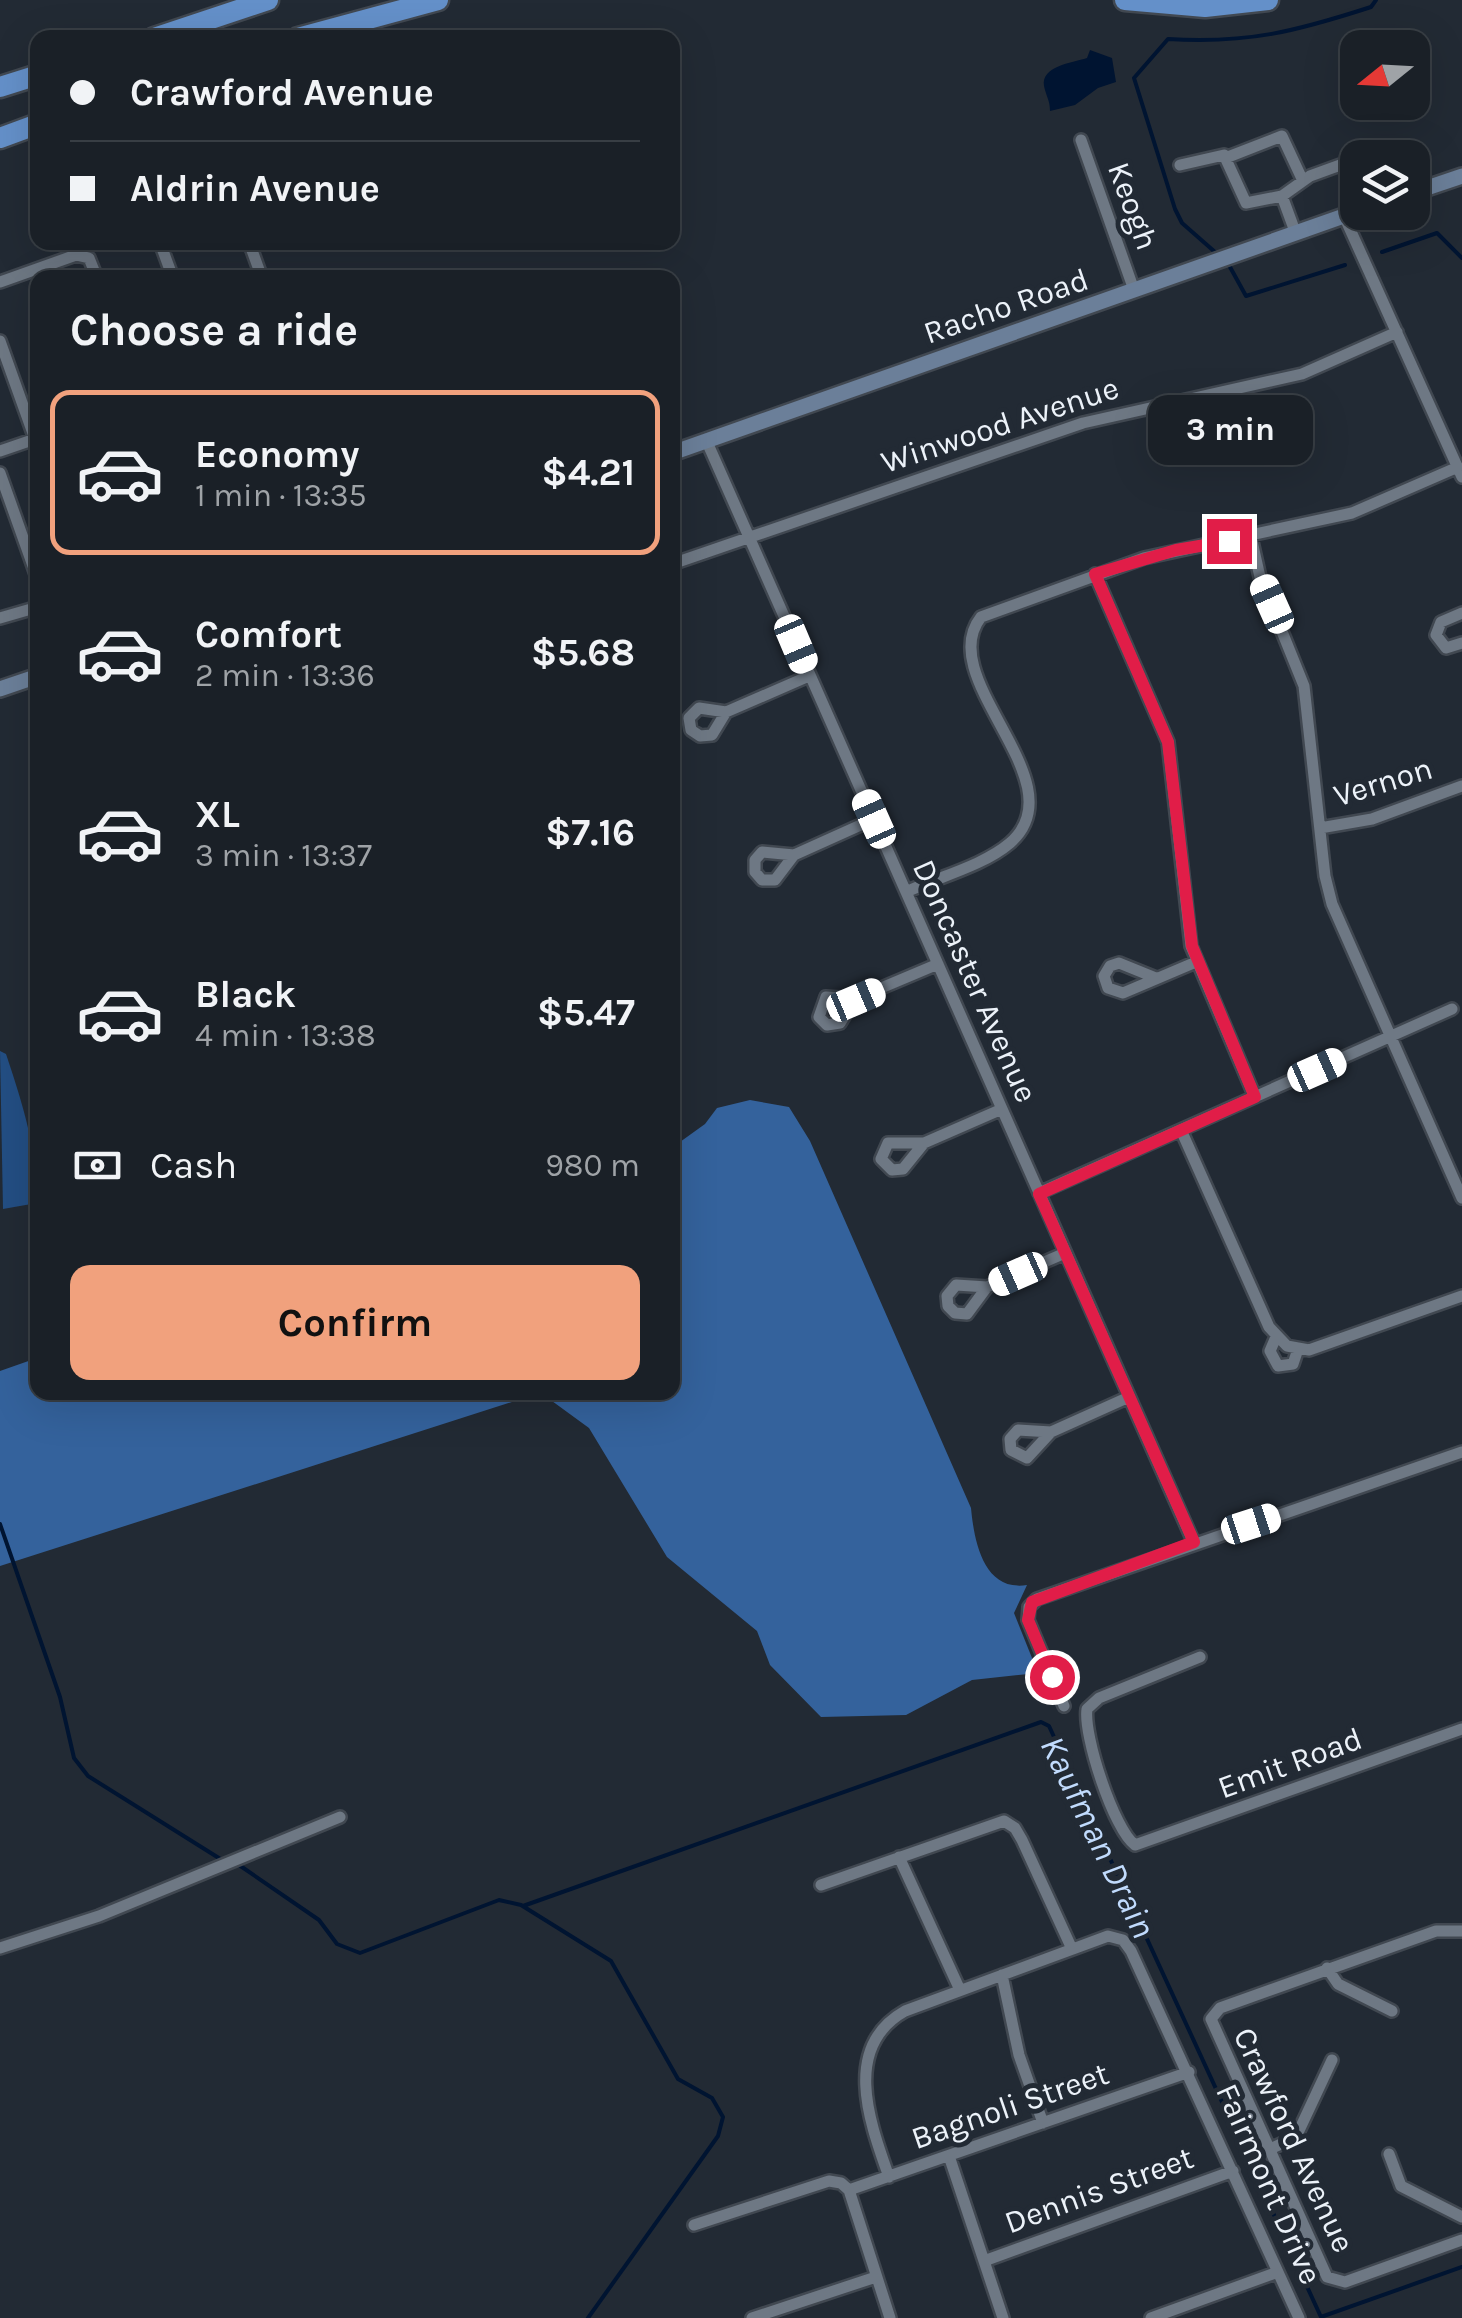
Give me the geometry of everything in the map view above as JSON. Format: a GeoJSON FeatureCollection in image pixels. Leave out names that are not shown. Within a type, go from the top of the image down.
{"type":"FeatureCollection","features":[{"type":"Feature","properties":{"kind":"highway"},"geometry":{"type":"LineString","coordinates":[[178,30],[268,0]]}},
{"type":"Feature","properties":{"kind":"highway"},"geometry":{"type":"LineString","coordinates":[[319,30],[406,0]]}},
{"type":"Feature","properties":{"kind":"highway"},"geometry":{"type":"LineString","coordinates":[[326,30],[438,0]]}},
{"type":"Feature","properties":{"kind":"highway"},"geometry":{"type":"LineString","coordinates":[[1125,0],[1194,7],[1268,0]]}},
{"type":"Feature","properties":{"kind":"highway"},"geometry":{"type":"LineString","coordinates":[[0,87],[30,78]]}},
{"type":"Feature","properties":{"kind":"highway"},"geometry":{"type":"LineString","coordinates":[[0,138],[30,127]]}},
{"type":"Feature","properties":{"kind":"street"},"geometry":{"type":"LineString","coordinates":[[1180,165],[1228,156],[1282,136],[1302,182]]}},
{"type":"Feature","properties":{"kind":"street","name":"Keogh"},"geometry":{"type":"LineString","coordinates":[[1081,140],[1134,290]]}},
{"type":"Feature","properties":{"kind":"street"},"geometry":{"type":"LineString","coordinates":[[1228,156],[1240,197],[1246,203],[1282,196],[1302,182],[1340,165]]}},
{"type":"Feature","properties":{"kind":"street"},"geometry":{"type":"LineString","coordinates":[[1430,187],[1462,176]]}},
{"type":"Feature","properties":{"kind":"street"},"geometry":{"type":"LineString","coordinates":[[1282,196],[1296,234]]}},
{"type":"Feature","properties":{"kind":"street","name":"Racho Road"},"geometry":{"type":"LineString","coordinates":[[680,450],[1340,217]]}},
{"type":"Feature","properties":{"kind":"street"},"geometry":{"type":"LineString","coordinates":[[906,892],[1003,848],[1023,828],[1029,810],[1025,780],[973,662],[975,625],[994,610],[1176,550],[1352,513],[1460,472],[1391,335],[1357,230]]}},
{"type":"Feature","properties":{"kind":"street"},"geometry":{"type":"LineString","coordinates":[[33,270],[76,254],[89,258],[94,270]]}},
{"type":"Feature","properties":{"kind":"street"},"geometry":{"type":"LineString","coordinates":[[0,282],[30,271]]}},
{"type":"Feature","properties":{"kind":"street","name":"Winwood Avenue"},"geometry":{"type":"LineString","coordinates":[[680,561],[1083,423],[1302,374],[1391,335]]}},
{"type":"Feature","properties":{"kind":"street"},"geometry":{"type":"LineString","coordinates":[[0,341],[30,422]]}},
{"type":"Feature","properties":{"kind":"street"},"geometry":{"type":"LineString","coordinates":[[0,451],[30,440]]}},
{"type":"Feature","properties":{"kind":"street","name":"Doncaster Avenue"},"geometry":{"type":"LineString","coordinates":[[706,442],[1194,1542]]}},
{"type":"Feature","properties":{"kind":"street"},"geometry":{"type":"LineString","coordinates":[[0,472],[30,557]]}},
{"type":"Feature","properties":{"kind":"street"},"geometry":{"type":"LineString","coordinates":[[1250,537],[1260,577],[1304,686],[1332,904],[1396,1035],[1462,1198]]}},
{"type":"Feature","properties":{"kind":"street"},"geometry":{"type":"LineString","coordinates":[[1095,574],[1168,742],[1196,962],[1255,1097]]}},
{"type":"Feature","properties":{"kind":"street"},"geometry":{"type":"LineString","coordinates":[[0,618],[30,609]]}},
{"type":"Feature","properties":{"kind":"street"},"geometry":{"type":"LineString","coordinates":[[1462,613],[1441,622],[1436,635],[1446,648],[1462,642]]}},
{"type":"Feature","properties":{"kind":"street"},"geometry":{"type":"LineString","coordinates":[[726,712],[809,676]]}},
{"type":"Feature","properties":{"kind":"street"},"geometry":{"type":"LineString","coordinates":[[0,689],[30,679]]}},
{"type":"Feature","properties":{"kind":"street","name":"Vernon"},"geometry":{"type":"LineString","coordinates":[[1320,828],[1372,819],[1462,786]]}},
{"type":"Feature","properties":{"kind":"street"},"geometry":{"type":"LineString","coordinates":[[794,854],[874,819]]}},
{"type":"Feature","properties":{"kind":"street"},"geometry":{"type":"LineString","coordinates":[[1156,978],[1196,962]]}},
{"type":"Feature","properties":{"kind":"street"},"geometry":{"type":"LineString","coordinates":[[856,1000],[938,964]]}},
{"type":"Feature","properties":{"kind":"street"},"geometry":{"type":"LineString","coordinates":[[1039,1194],[1452,1009]]}},
{"type":"Feature","properties":{"kind":"street"},"geometry":{"type":"LineString","coordinates":[[924,1143],[1002,1109]]}},
{"type":"Feature","properties":{"kind":"street"},"geometry":{"type":"LineString","coordinates":[[1181,1130],[1276,1337],[1298,1349],[1315,1348],[1462,1296]]}},
{"type":"Feature","properties":{"kind":"street"},"geometry":{"type":"LineString","coordinates":[[987,1288],[1066,1253]]}},
{"type":"Feature","properties":{"kind":"street"},"geometry":{"type":"LineString","coordinates":[[1276,1337],[1270,1351],[1278,1366],[1293,1364],[1298,1349]]}},
{"type":"Feature","properties":{"kind":"street"},"geometry":{"type":"LineString","coordinates":[[1050,1432],[1129,1397]]}},
{"type":"Feature","properties":{"kind":"street"},"geometry":{"type":"LineString","coordinates":[[1064,1706],[1028,1620],[1029,1606],[1037,1599],[1462,1452]]}},
{"type":"Feature","properties":{"kind":"street","name":"Emit Road"},"geometry":{"type":"LineString","coordinates":[[1200,1657],[1099,1698],[1087,1708],[1086,1721],[1098,1769],[1125,1833],[1135,1845],[1462,1730]]}},
{"type":"Feature","properties":{"kind":"street"},"geometry":{"type":"LineString","coordinates":[[0,1948],[99,1916],[340,1817]]}},
{"type":"Feature","properties":{"kind":"street"},"geometry":{"type":"LineString","coordinates":[[821,1885],[988,1824],[1008,1822],[1022,1840],[1072,1949],[898,2015],[872,2046],[864,2102],[888,2177]]}},
{"type":"Feature","properties":{"kind":"street"},"geometry":{"type":"LineString","coordinates":[[899,1857],[960,1990]]}},
{"type":"Feature","properties":{"kind":"street"},"geometry":{"type":"LineString","coordinates":[[1392,2010],[1338,1984],[1327,1968],[1436,1930],[1462,1932]]}},
{"type":"Feature","properties":{"kind":"street","name":"Fairmont Drive"},"geometry":{"type":"LineString","coordinates":[[1072,1949],[1108,1936],[1124,1940],[1299,2318]]}},
{"type":"Feature","properties":{"kind":"street","name":"Crawford Avenue"},"geometry":{"type":"LineString","coordinates":[[1327,1968],[1220,2008],[1210,2019],[1324,2272],[1334,2281],[1345,2282],[1462,2240]]}},
{"type":"Feature","properties":{"kind":"street"},"geometry":{"type":"LineString","coordinates":[[1002,1975],[1019,2055],[1043,2123]]}},
{"type":"Feature","properties":{"kind":"street"},"geometry":{"type":"LineString","coordinates":[[1268,2150],[1296,2137],[1332,2060]]}},
{"type":"Feature","properties":{"kind":"street","name":"Bagnoli Street"},"geometry":{"type":"LineString","coordinates":[[694,2226],[828,2181],[848,2190],[1188,2072]]}},
{"type":"Feature","properties":{"kind":"street"},"geometry":{"type":"LineString","coordinates":[[1389,2154],[1401,2186],[1462,2216]]}},
{"type":"Feature","properties":{"kind":"street"},"geometry":{"type":"LineString","coordinates":[[949,2156],[1003,2318]]}},
{"type":"Feature","properties":{"kind":"street","name":"Dennis Street"},"geometry":{"type":"LineString","coordinates":[[984,2261],[1233,2171]]}},
{"type":"Feature","properties":{"kind":"street"},"geometry":{"type":"LineString","coordinates":[[848,2190],[890,2318]]}},
{"type":"Feature","properties":{"kind":"street"},"geometry":{"type":"LineString","coordinates":[[1151,2318],[1278,2272]]}},
{"type":"Feature","properties":{"kind":"street"},"geometry":{"type":"LineString","coordinates":[[752,2318],[876,2277]]}},
{"type":"Feature","properties":{"kind":"shaded area"},"geometry":{"type":"Polygon","coordinates":[[[1090,50],[1112,58],[1116,82],[1098,88],[1075,105],[1050,111],[1044,86],[1047,74],[1058,66],[1087,58],[1090,50]]]}},
{"type":"Feature","properties":{"kind":"shaded area"},"geometry":{"type":"Polygon","coordinates":[[[0,1051],[6,1054],[30,1138],[30,1204],[3,1209],[0,1051]]]}},
{"type":"Feature","properties":{"kind":"shaded area"},"geometry":{"type":"Polygon","coordinates":[[[750,1100],[789,1107],[810,1141],[971,1508],[984,1561],[1000,1580],[1027,1585],[1014,1613],[1038,1673],[972,1680],[906,1715],[821,1717],[770,1665],[757,1631],[667,1557],[589,1428],[551,1400],[680,1400],[680,1142],[705,1124],[717,1108],[750,1100]]]}},
{"type":"Feature","properties":{"kind":"shaded area"},"geometry":{"type":"Polygon","coordinates":[[[30,1360],[30,1400],[518,1400],[0,1566],[0,1371],[30,1360]]]}},
{"type":"Feature","properties":{"kind":"waterway"},"geometry":{"type":"LineString","coordinates":[[1215,252],[1182,223],[1175,209],[1134,78],[1168,39],[1272,34],[1371,7],[1376,0]]}},
{"type":"Feature","properties":{"kind":"waterway"},"geometry":{"type":"LineString","coordinates":[[1382,252],[1437,233],[1462,258]]}},
{"type":"Feature","properties":{"kind":"waterway"},"geometry":{"type":"LineString","coordinates":[[1230,267],[1246,296],[1345,265]]}},
{"type":"Feature","properties":{"kind":"waterway"},"geometry":{"type":"LineString","coordinates":[[0,1524],[60,1697],[74,1758],[88,1776],[222,1860]]}},
{"type":"Feature","properties":{"kind":"waterway","name":"Kaufman Drain"},"geometry":{"type":"LineString","coordinates":[[523,1906],[1041,1722],[1049,1726],[1321,2317],[1462,2267]]}},
{"type":"Feature","properties":{"kind":"waterway"},"geometry":{"type":"LineString","coordinates":[[239,1865],[319,1920],[337,1944],[360,1953],[499,1900],[521,1905],[611,1961],[678,2079],[712,2098],[723,2117],[718,2136],[588,2318]]}},
{"type":"Feature","properties":{"kind":"route"},"geometry":{"type":"LineString","coordinates":[[1052,1677],[1028,1620],[1032,1602],[1194,1542],[1039,1194],[1255,1097],[1192,946],[1173,765],[1162,722],[1095,574],[1176,550],[1229,541]]}}]}
